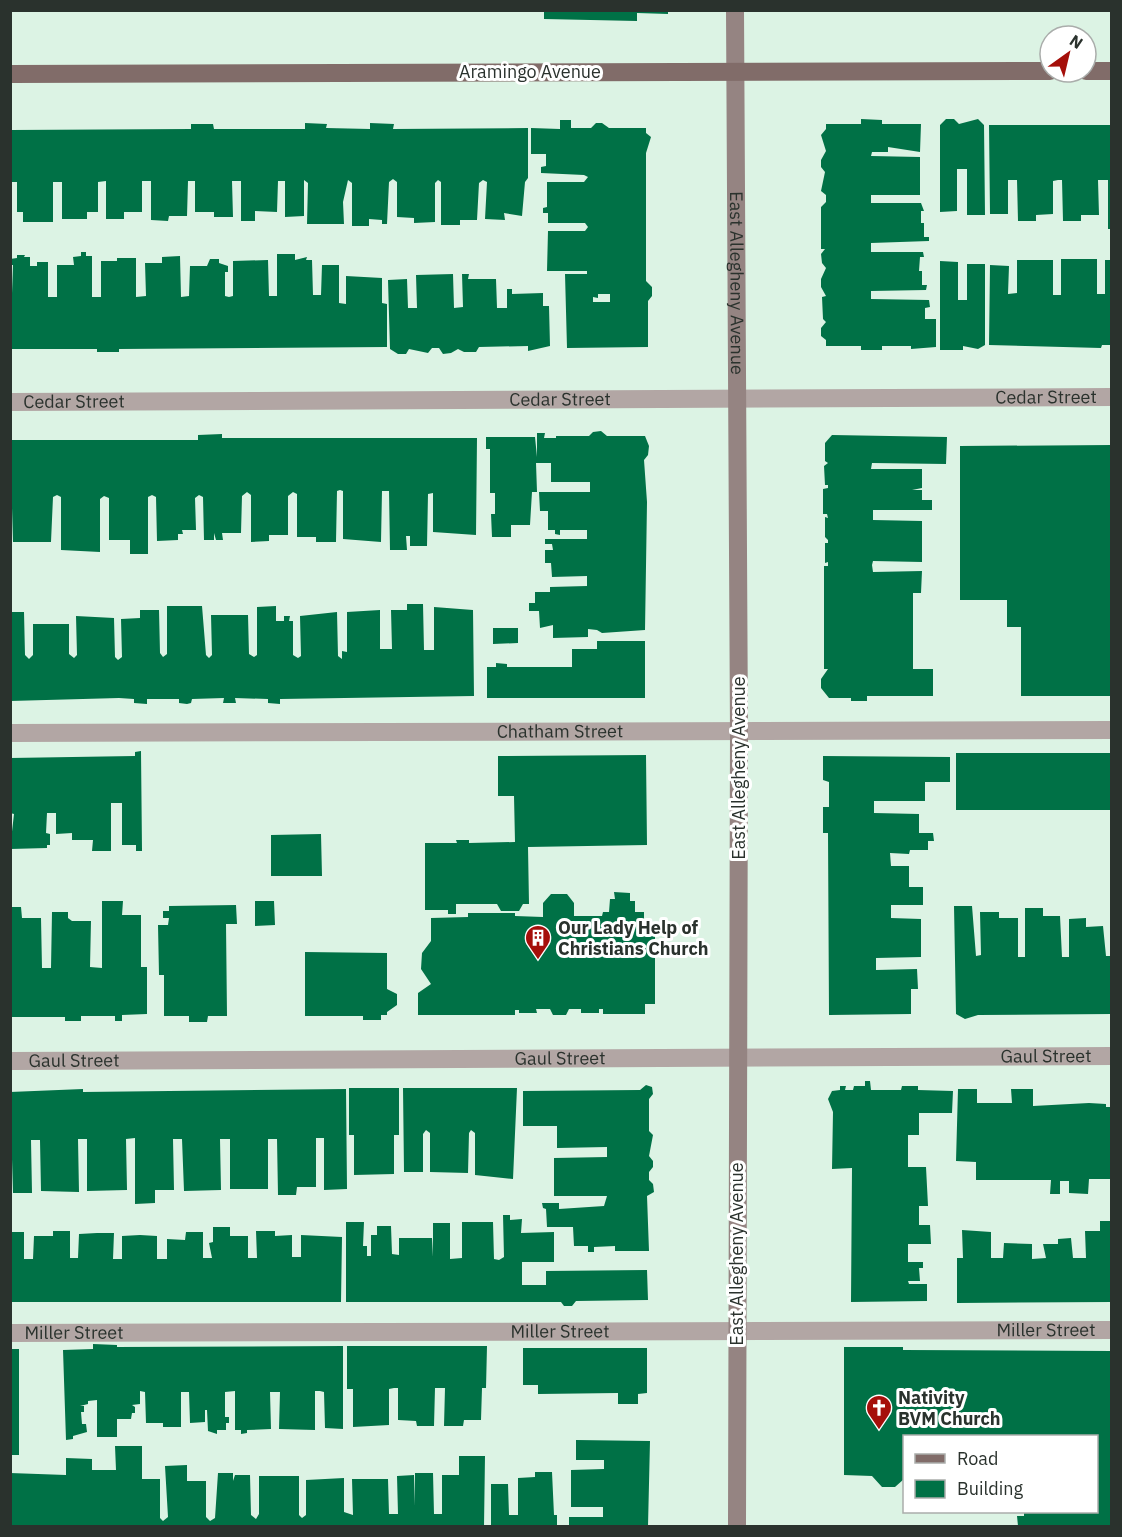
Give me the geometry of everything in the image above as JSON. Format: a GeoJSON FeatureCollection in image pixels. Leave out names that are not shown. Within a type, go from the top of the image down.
{"type":"FeatureCollection","features":[{"type":"Feature","properties":{"kind":"main road","name":"Aramingo Avenue"},"geometry":{"type":"LineString","coordinates":[[10,74],[1038,71]]}},
{"type":"Feature","properties":{"kind":"street","name":"East Allegheny Avenue"},"geometry":{"type":"LineString","coordinates":[[735,10],[739,732],[737,1527]]}},
{"type":"Feature","properties":{"kind":"street","name":"Cedar Street"},"geometry":{"type":"LineString","coordinates":[[10,402],[1112,397]]}},
{"type":"Feature","properties":{"kind":"street","name":"Chatham Street"},"geometry":{"type":"LineString","coordinates":[[10,733],[1112,730]]}},
{"type":"Feature","properties":{"kind":"street","name":"Gaul Street"},"geometry":{"type":"LineString","coordinates":[[10,1061],[1112,1056]]}},
{"type":"Feature","properties":{"kind":"street","name":"Miller Street"},"geometry":{"type":"LineString","coordinates":[[10,1333],[1112,1330]]}},
{"type":"Feature","properties":{"kind":"building"},"geometry":{"type":"Polygon","coordinates":[[[544,10],[668,10],[668,14],[637,13],[637,21],[544,19],[544,10]]]}},
{"type":"Feature","properties":{"kind":"building"},"geometry":{"type":"Polygon","coordinates":[[[861,119],[882,120],[882,124],[921,124],[920,152],[888,147],[888,152],[872,152],[871,156],[920,157],[920,195],[871,195],[871,203],[921,203],[924,211],[921,211],[921,223],[924,223],[924,237],[929,237],[929,241],[871,243],[871,252],[923,252],[924,257],[920,257],[919,271],[922,271],[922,285],[927,285],[926,290],[871,291],[871,299],[929,300],[930,307],[925,308],[925,319],[936,319],[936,347],[911,349],[911,346],[882,346],[882,350],[861,350],[861,346],[826,346],[826,340],[821,336],[821,328],[826,322],[823,319],[822,297],[826,296],[821,287],[821,279],[826,268],[822,263],[821,254],[825,249],[821,249],[821,207],[826,202],[826,195],[821,191],[825,172],[821,167],[821,160],[826,151],[821,135],[826,129],[826,124],[861,124],[861,119]]]}},
{"type":"Feature","properties":{"kind":"building"},"geometry":{"type":"Polygon","coordinates":[[[946,119],[954,119],[959,124],[978,119],[984,125],[985,215],[967,215],[967,169],[957,169],[957,211],[940,212],[940,125],[946,119]]]}},
{"type":"Feature","properties":{"kind":"building"},"geometry":{"type":"Polygon","coordinates":[[[560,120],[571,120],[571,128],[591,128],[596,123],[602,123],[609,128],[646,128],[646,133],[651,137],[646,153],[646,281],[652,287],[652,296],[648,301],[648,347],[567,348],[565,274],[587,274],[587,271],[547,271],[548,231],[585,231],[588,227],[585,223],[548,223],[548,213],[543,213],[543,208],[547,207],[547,182],[584,182],[588,177],[541,173],[541,167],[546,166],[546,154],[531,154],[531,128],[560,129],[560,120]],[[598,294],[598,298],[593,297],[593,302],[610,302],[610,294],[598,294]]]}},
{"type":"Feature","properties":{"kind":"building"},"geometry":{"type":"Polygon","coordinates":[[[305,123],[327,124],[326,128],[370,129],[370,123],[394,124],[393,129],[528,128],[528,178],[525,182],[522,216],[504,213],[505,220],[485,219],[487,182],[483,180],[479,183],[477,220],[460,220],[460,225],[441,225],[441,182],[438,180],[435,183],[435,222],[414,223],[414,218],[397,217],[397,182],[393,179],[389,182],[387,224],[382,224],[382,220],[369,219],[369,226],[352,226],[352,183],[348,180],[343,202],[344,224],[307,224],[308,183],[304,180],[304,216],[285,217],[285,181],[278,181],[277,212],[255,211],[255,221],[241,221],[241,181],[232,181],[233,217],[214,217],[214,212],[195,212],[195,181],[188,181],[187,216],[169,216],[168,221],[151,220],[151,181],[142,181],[142,212],[124,212],[124,219],[106,219],[106,181],[98,182],[98,212],[87,212],[87,219],[62,219],[62,182],[53,182],[53,222],[23,222],[23,212],[17,212],[17,182],[10,182],[10,130],[191,129],[191,124],[213,124],[214,129],[305,129],[305,123]]]}},
{"type":"Feature","properties":{"kind":"building"},"geometry":{"type":"Polygon","coordinates":[[[989,125],[1112,125],[1112,229],[1108,229],[1108,180],[1098,180],[1099,215],[1081,215],[1081,221],[1063,221],[1062,180],[1053,181],[1053,214],[1036,215],[1036,221],[1018,221],[1017,180],[1008,180],[1008,214],[990,214],[989,125]]]}},
{"type":"Feature","properties":{"kind":"building"},"geometry":{"type":"Polygon","coordinates":[[[81,252],[86,252],[86,256],[92,256],[92,297],[101,297],[101,261],[117,261],[117,258],[136,258],[136,297],[146,296],[145,263],[162,263],[162,257],[180,256],[181,297],[189,296],[190,266],[207,266],[210,259],[219,259],[219,263],[228,266],[228,272],[225,272],[225,296],[229,297],[233,296],[233,261],[268,260],[269,296],[277,296],[277,254],[295,254],[295,260],[307,257],[306,260],[312,260],[313,295],[321,295],[322,265],[339,265],[339,303],[346,304],[346,276],[382,278],[382,303],[387,304],[387,347],[119,349],[119,352],[97,352],[97,349],[10,349],[13,265],[10,265],[10,259],[17,258],[17,255],[25,255],[24,257],[30,257],[30,266],[37,266],[37,262],[48,262],[48,297],[57,297],[57,265],[74,265],[73,257],[81,256],[81,252]]]}},
{"type":"Feature","properties":{"kind":"building"},"geometry":{"type":"Polygon","coordinates":[[[1061,259],[1097,259],[1097,294],[1105,294],[1105,260],[1112,260],[1112,345],[1102,345],[1101,348],[989,345],[990,265],[1009,266],[1008,294],[1017,293],[1017,260],[1053,260],[1053,295],[1061,295],[1061,259]]]}},
{"type":"Feature","properties":{"kind":"building"},"geometry":{"type":"Polygon","coordinates":[[[940,261],[958,262],[958,300],[967,300],[967,264],[985,264],[985,345],[978,349],[963,346],[963,350],[940,350],[940,261]]]}},
{"type":"Feature","properties":{"kind":"building"},"geometry":{"type":"Polygon","coordinates":[[[453,274],[454,308],[463,307],[462,274],[469,274],[468,279],[496,279],[497,308],[507,308],[507,289],[512,289],[512,294],[543,293],[543,306],[549,306],[550,346],[528,351],[528,346],[479,347],[476,352],[464,352],[458,349],[443,354],[439,348],[432,348],[428,353],[409,349],[406,354],[398,354],[390,349],[388,280],[407,279],[408,308],[417,308],[416,275],[453,274]]]}},
{"type":"Feature","properties":{"kind":"building"},"geometry":{"type":"Polygon","coordinates":[[[601,431],[607,436],[645,436],[649,446],[648,455],[644,460],[647,502],[645,630],[602,633],[588,629],[588,637],[553,638],[553,625],[540,628],[539,611],[529,611],[529,603],[535,603],[535,592],[550,592],[550,587],[587,586],[587,576],[552,577],[551,563],[545,563],[545,550],[553,550],[552,544],[545,544],[545,539],[587,539],[587,530],[560,530],[560,535],[555,534],[555,530],[548,530],[548,511],[540,511],[539,492],[590,492],[590,482],[551,482],[551,463],[536,463],[537,492],[532,492],[530,525],[511,525],[511,537],[492,537],[491,514],[495,514],[495,493],[490,493],[490,449],[486,449],[486,437],[535,437],[537,457],[537,433],[545,433],[544,438],[556,438],[556,436],[589,436],[593,432],[601,431]]]}},
{"type":"Feature","properties":{"kind":"building"},"geometry":{"type":"Polygon","coordinates":[[[222,434],[222,438],[477,438],[476,535],[433,532],[433,493],[428,494],[427,546],[410,546],[410,536],[406,536],[407,550],[390,550],[389,491],[382,491],[381,542],[343,539],[343,491],[340,490],[337,491],[336,542],[316,542],[316,537],[297,537],[297,494],[293,492],[288,496],[288,535],[269,535],[269,541],[251,542],[251,495],[247,492],[242,496],[241,533],[222,533],[223,540],[216,540],[214,533],[214,540],[204,540],[203,497],[199,495],[195,498],[196,530],[182,530],[183,534],[178,534],[178,540],[157,541],[156,497],[152,495],[148,497],[148,554],[130,554],[130,540],[109,540],[109,498],[104,496],[100,499],[100,552],[61,550],[61,497],[57,495],[53,497],[51,542],[13,542],[10,440],[198,440],[198,435],[222,434]]]}},
{"type":"Feature","properties":{"kind":"building"},"geometry":{"type":"Polygon","coordinates":[[[832,435],[947,437],[946,464],[872,463],[871,469],[922,469],[922,488],[912,490],[922,490],[922,500],[932,500],[932,510],[873,510],[873,520],[922,521],[922,562],[873,561],[872,565],[873,572],[922,571],[921,593],[913,593],[913,669],[933,669],[933,696],[867,696],[867,701],[851,701],[851,698],[829,698],[821,688],[821,679],[828,669],[824,669],[824,566],[828,566],[828,562],[825,563],[825,543],[828,543],[828,540],[825,537],[825,517],[828,518],[827,514],[823,514],[823,489],[828,488],[828,485],[825,485],[824,466],[828,463],[825,461],[825,443],[832,435]]]}},
{"type":"Feature","properties":{"kind":"building"},"geometry":{"type":"Polygon","coordinates":[[[1112,445],[1112,696],[1021,696],[1021,627],[1007,627],[1007,600],[960,600],[960,446],[1112,445]]]}},
{"type":"Feature","properties":{"kind":"building"},"geometry":{"type":"Polygon","coordinates":[[[407,604],[423,604],[424,650],[434,650],[434,607],[473,610],[474,696],[280,699],[280,704],[268,703],[268,699],[235,698],[236,703],[223,703],[224,698],[192,699],[191,703],[187,704],[179,703],[179,699],[147,699],[147,704],[134,703],[134,699],[119,698],[10,701],[10,612],[24,612],[25,655],[29,659],[33,655],[33,624],[69,624],[69,654],[74,658],[77,655],[76,616],[114,618],[115,657],[118,660],[122,657],[121,619],[140,618],[140,610],[159,610],[160,653],[163,657],[167,654],[167,606],[202,606],[206,655],[209,658],[212,655],[211,615],[248,615],[249,654],[254,657],[257,655],[257,607],[276,606],[276,621],[284,621],[284,616],[290,616],[289,621],[293,621],[293,655],[298,658],[301,656],[300,616],[337,612],[338,656],[342,659],[342,651],[347,652],[347,612],[380,610],[380,649],[392,649],[391,610],[407,610],[407,604]]]}},
{"type":"Feature","properties":{"kind":"building"},"geometry":{"type":"Polygon","coordinates":[[[493,628],[518,628],[518,643],[493,644],[493,628]]]}},
{"type":"Feature","properties":{"kind":"building"},"geometry":{"type":"Polygon","coordinates":[[[597,641],[645,641],[645,698],[487,698],[487,667],[496,667],[496,663],[507,664],[507,667],[572,667],[572,649],[597,649],[597,641]]]}},
{"type":"Feature","properties":{"kind":"building"},"geometry":{"type":"Polygon","coordinates":[[[141,751],[142,851],[136,851],[136,845],[122,845],[122,803],[111,803],[111,851],[92,851],[93,840],[72,840],[72,833],[56,834],[56,813],[47,813],[46,833],[50,834],[50,845],[47,845],[47,848],[10,849],[14,814],[10,813],[10,758],[135,756],[135,752],[141,751]]]}},
{"type":"Feature","properties":{"kind":"building"},"geometry":{"type":"Polygon","coordinates":[[[956,753],[1112,753],[1112,810],[956,810],[956,753]]]}},
{"type":"Feature","properties":{"kind":"building"},"geometry":{"type":"Polygon","coordinates":[[[646,755],[647,845],[528,847],[529,904],[523,904],[519,911],[501,911],[497,904],[456,904],[456,914],[448,914],[448,910],[425,910],[425,843],[457,843],[456,840],[469,840],[469,843],[515,842],[514,796],[498,796],[498,756],[646,755]]]}},
{"type":"Feature","properties":{"kind":"building"},"geometry":{"type":"Polygon","coordinates":[[[823,756],[950,757],[950,782],[925,782],[925,801],[874,801],[874,813],[919,814],[919,833],[933,833],[934,841],[928,841],[928,850],[910,850],[909,854],[890,853],[891,866],[909,866],[909,887],[923,887],[923,905],[891,905],[891,918],[921,919],[921,957],[876,958],[876,970],[917,969],[918,989],[911,989],[911,1014],[829,1015],[828,833],[823,833],[823,807],[829,807],[829,782],[823,780],[823,756]]]}},
{"type":"Feature","properties":{"kind":"building"},"geometry":{"type":"Polygon","coordinates":[[[321,834],[322,876],[271,876],[271,835],[321,834]]]}},
{"type":"Feature","properties":{"kind":"building","name":"Our Lady Help of Christians Church"},"geometry":{"type":"Polygon","coordinates":[[[614,892],[630,893],[630,901],[635,901],[635,912],[644,912],[644,924],[655,924],[655,1004],[645,1004],[645,1014],[603,1014],[603,1009],[599,1009],[599,1013],[581,1013],[581,1009],[569,1009],[566,1015],[553,1015],[550,1009],[536,1009],[537,1013],[519,1013],[519,1010],[515,1010],[515,1015],[418,1015],[418,993],[431,984],[421,969],[422,953],[431,941],[431,918],[468,917],[468,913],[515,913],[515,916],[543,917],[543,903],[551,894],[567,894],[574,903],[574,916],[602,916],[603,912],[609,912],[610,899],[615,899],[614,892]]]}},
{"type":"Feature","properties":{"kind":"building"},"geometry":{"type":"Polygon","coordinates":[[[102,901],[123,901],[122,915],[141,915],[141,967],[147,967],[147,1014],[122,1015],[122,1021],[115,1021],[115,1016],[81,1016],[81,1021],[65,1021],[65,1017],[10,1017],[10,907],[21,907],[22,918],[41,918],[42,968],[51,968],[52,912],[68,912],[68,918],[72,921],[91,921],[90,967],[102,968],[102,901]]]}},
{"type":"Feature","properties":{"kind":"building"},"geometry":{"type":"Polygon","coordinates":[[[255,901],[274,901],[275,925],[255,926],[255,901]]]}},
{"type":"Feature","properties":{"kind":"building"},"geometry":{"type":"Polygon","coordinates":[[[236,905],[237,924],[226,924],[227,1016],[208,1016],[207,1022],[189,1022],[189,1016],[164,1016],[164,975],[159,975],[158,925],[168,925],[169,918],[163,918],[163,911],[169,911],[169,906],[236,905]]]}},
{"type":"Feature","properties":{"kind":"building"},"geometry":{"type":"Polygon","coordinates":[[[954,906],[972,906],[976,956],[981,955],[980,912],[999,912],[999,918],[1018,918],[1018,957],[1025,957],[1025,908],[1043,908],[1043,916],[1060,916],[1062,957],[1069,957],[1069,919],[1086,918],[1086,927],[1103,926],[1106,956],[1112,956],[1112,1014],[978,1015],[965,1019],[956,1014],[954,906]]]}},
{"type":"Feature","properties":{"kind":"building"},"geometry":{"type":"Polygon","coordinates":[[[305,952],[387,953],[387,989],[397,994],[397,1005],[387,1012],[387,1015],[381,1015],[381,1020],[363,1020],[363,1016],[305,1016],[305,952]]]}},
{"type":"Feature","properties":{"kind":"building"},"geometry":{"type":"Polygon","coordinates":[[[865,1081],[870,1081],[871,1090],[901,1090],[902,1086],[918,1086],[918,1090],[953,1091],[952,1113],[919,1113],[919,1135],[908,1135],[908,1167],[926,1167],[928,1206],[919,1206],[919,1225],[930,1225],[931,1244],[908,1244],[908,1262],[923,1262],[923,1268],[919,1268],[920,1281],[908,1281],[909,1284],[927,1284],[927,1301],[851,1302],[852,1168],[832,1169],[833,1112],[828,1099],[832,1091],[840,1090],[840,1086],[846,1086],[845,1090],[853,1090],[854,1086],[865,1086],[865,1081]]]}},
{"type":"Feature","properties":{"kind":"building"},"geometry":{"type":"Polygon","coordinates":[[[646,1085],[652,1087],[653,1094],[649,1099],[649,1131],[653,1135],[649,1156],[653,1161],[653,1167],[649,1172],[649,1180],[653,1184],[654,1192],[647,1196],[649,1251],[615,1251],[615,1246],[594,1247],[594,1252],[588,1252],[588,1246],[574,1246],[573,1227],[547,1227],[546,1209],[543,1208],[542,1203],[559,1203],[559,1209],[604,1206],[607,1196],[554,1196],[554,1158],[607,1157],[607,1147],[557,1148],[557,1126],[523,1126],[523,1091],[640,1090],[646,1085]]]}},
{"type":"Feature","properties":{"kind":"building"},"geometry":{"type":"Polygon","coordinates":[[[349,1088],[399,1088],[399,1135],[394,1135],[394,1174],[354,1175],[354,1135],[349,1135],[349,1088]]]}},
{"type":"Feature","properties":{"kind":"building"},"geometry":{"type":"Polygon","coordinates":[[[403,1088],[517,1088],[513,1179],[475,1175],[475,1133],[471,1130],[468,1173],[430,1172],[430,1133],[426,1130],[423,1134],[423,1172],[404,1172],[403,1088]]]}},
{"type":"Feature","properties":{"kind":"building"},"geometry":{"type":"Polygon","coordinates":[[[83,1089],[83,1092],[346,1089],[347,1189],[324,1190],[324,1138],[316,1138],[316,1187],[297,1187],[296,1195],[278,1195],[277,1139],[268,1139],[268,1189],[230,1189],[230,1139],[220,1139],[221,1190],[184,1191],[182,1139],[173,1139],[174,1190],[155,1190],[155,1203],[135,1204],[135,1138],[126,1139],[127,1190],[87,1191],[87,1139],[78,1139],[79,1192],[41,1191],[40,1140],[31,1140],[32,1193],[13,1193],[10,1092],[83,1089]]]}},
{"type":"Feature","properties":{"kind":"building"},"geometry":{"type":"Polygon","coordinates":[[[958,1089],[977,1089],[977,1103],[1012,1103],[1011,1089],[1033,1089],[1033,1106],[1089,1103],[1106,1104],[1106,1107],[1112,1107],[1112,1179],[1089,1179],[1088,1194],[1069,1193],[1069,1181],[1060,1181],[1060,1194],[1050,1194],[1051,1180],[976,1180],[976,1162],[956,1161],[958,1089]]]}},
{"type":"Feature","properties":{"kind":"building"},"geometry":{"type":"Polygon","coordinates":[[[503,1215],[510,1215],[510,1220],[522,1219],[521,1233],[554,1232],[554,1262],[522,1262],[522,1285],[546,1285],[546,1271],[647,1270],[648,1300],[576,1301],[572,1306],[564,1306],[561,1302],[346,1302],[346,1222],[364,1222],[363,1246],[367,1246],[367,1256],[371,1256],[371,1235],[377,1235],[377,1226],[391,1226],[392,1254],[399,1255],[399,1238],[432,1238],[433,1257],[433,1223],[450,1223],[450,1259],[462,1258],[462,1222],[493,1222],[494,1259],[499,1260],[504,1257],[503,1215]]]}},
{"type":"Feature","properties":{"kind":"building"},"geometry":{"type":"Polygon","coordinates":[[[1100,1221],[1112,1221],[1112,1302],[957,1303],[957,1258],[963,1258],[962,1230],[991,1232],[991,1258],[1003,1258],[1004,1243],[1032,1244],[1032,1259],[1046,1258],[1043,1244],[1058,1244],[1058,1239],[1071,1238],[1073,1258],[1086,1258],[1085,1231],[1100,1231],[1100,1221]]]}},
{"type":"Feature","properties":{"kind":"building"},"geometry":{"type":"Polygon","coordinates":[[[213,1227],[230,1227],[230,1236],[248,1236],[248,1258],[257,1258],[256,1231],[275,1231],[275,1236],[292,1235],[292,1257],[301,1257],[301,1235],[342,1237],[341,1302],[10,1302],[10,1232],[24,1232],[24,1259],[33,1259],[34,1236],[53,1236],[53,1231],[70,1231],[70,1258],[78,1258],[79,1234],[114,1233],[113,1259],[122,1259],[122,1236],[157,1236],[157,1259],[167,1259],[167,1239],[185,1240],[186,1232],[203,1232],[203,1258],[212,1258],[209,1243],[213,1242],[213,1227]]]}},
{"type":"Feature","properties":{"kind":"building"},"geometry":{"type":"Polygon","coordinates":[[[93,1344],[117,1345],[117,1347],[343,1346],[343,1429],[325,1428],[324,1392],[320,1391],[315,1391],[315,1430],[279,1429],[280,1392],[270,1392],[271,1429],[247,1430],[247,1433],[241,1434],[241,1430],[235,1430],[235,1391],[225,1392],[225,1417],[229,1417],[229,1423],[226,1423],[226,1430],[217,1430],[217,1434],[208,1431],[207,1410],[205,1410],[205,1422],[190,1423],[189,1392],[181,1392],[181,1427],[163,1427],[163,1423],[146,1423],[145,1392],[140,1391],[140,1404],[132,1405],[135,1407],[135,1413],[132,1413],[131,1419],[117,1419],[117,1437],[97,1437],[97,1400],[88,1401],[88,1404],[80,1406],[84,1406],[84,1412],[81,1412],[82,1424],[86,1424],[87,1432],[66,1440],[63,1350],[93,1349],[93,1344]]]}},
{"type":"Feature","properties":{"kind":"building"},"geometry":{"type":"Polygon","coordinates":[[[347,1346],[487,1346],[486,1388],[482,1388],[481,1420],[464,1420],[463,1426],[444,1426],[445,1388],[435,1388],[434,1426],[417,1426],[416,1421],[398,1420],[398,1388],[394,1388],[389,1389],[389,1425],[353,1427],[353,1389],[347,1389],[347,1346]]]}},
{"type":"Feature","properties":{"kind":"building"},"geometry":{"type":"Polygon","coordinates":[[[844,1347],[903,1347],[903,1350],[1111,1351],[1112,1526],[1018,1526],[1017,1516],[1024,1516],[1024,1513],[1098,1513],[1098,1435],[903,1435],[903,1480],[895,1487],[882,1487],[872,1476],[844,1475],[844,1347]]]}},
{"type":"Feature","properties":{"kind":"building"},"geometry":{"type":"Polygon","coordinates":[[[523,1348],[647,1348],[647,1393],[638,1394],[638,1404],[618,1404],[618,1393],[538,1394],[538,1385],[523,1385],[523,1348]]]}},
{"type":"Feature","properties":{"kind":"building"},"geometry":{"type":"Polygon","coordinates":[[[10,1349],[19,1349],[19,1455],[10,1455],[10,1349]]]}},
{"type":"Feature","properties":{"kind":"building"},"geometry":{"type":"Polygon","coordinates":[[[576,1440],[650,1441],[648,1526],[569,1526],[569,1517],[603,1517],[603,1507],[571,1507],[571,1470],[604,1469],[604,1460],[576,1460],[576,1440]]]}},
{"type":"Feature","properties":{"kind":"building"},"geometry":{"type":"Polygon","coordinates":[[[115,1446],[142,1446],[142,1479],[160,1479],[160,1518],[163,1521],[168,1517],[165,1466],[187,1465],[187,1481],[206,1481],[206,1517],[210,1521],[215,1518],[218,1473],[233,1473],[233,1481],[235,1475],[250,1475],[251,1515],[256,1519],[259,1514],[259,1476],[299,1476],[299,1515],[302,1518],[306,1515],[306,1480],[344,1478],[344,1512],[353,1515],[352,1479],[388,1479],[389,1514],[398,1514],[397,1476],[414,1475],[415,1506],[415,1473],[433,1473],[434,1514],[442,1514],[442,1475],[459,1475],[459,1456],[485,1456],[484,1526],[10,1526],[10,1473],[66,1475],[66,1458],[92,1459],[92,1470],[116,1470],[115,1446]]]}},
{"type":"Feature","properties":{"kind":"building"},"geometry":{"type":"Polygon","coordinates":[[[535,1472],[552,1472],[554,1515],[557,1515],[557,1526],[491,1526],[491,1484],[508,1484],[509,1515],[518,1515],[518,1478],[535,1477],[535,1472]]]}},
{"type":"Feature","properties":{"kind":"place","name":"Our Lady Help of Christians Church"},"geometry":{"type":"Point","coordinates":[538,961]}},
{"type":"Feature","properties":{"kind":"place","name":"Nativity BVM Church"},"geometry":{"type":"Point","coordinates":[879,1431]}}]}
